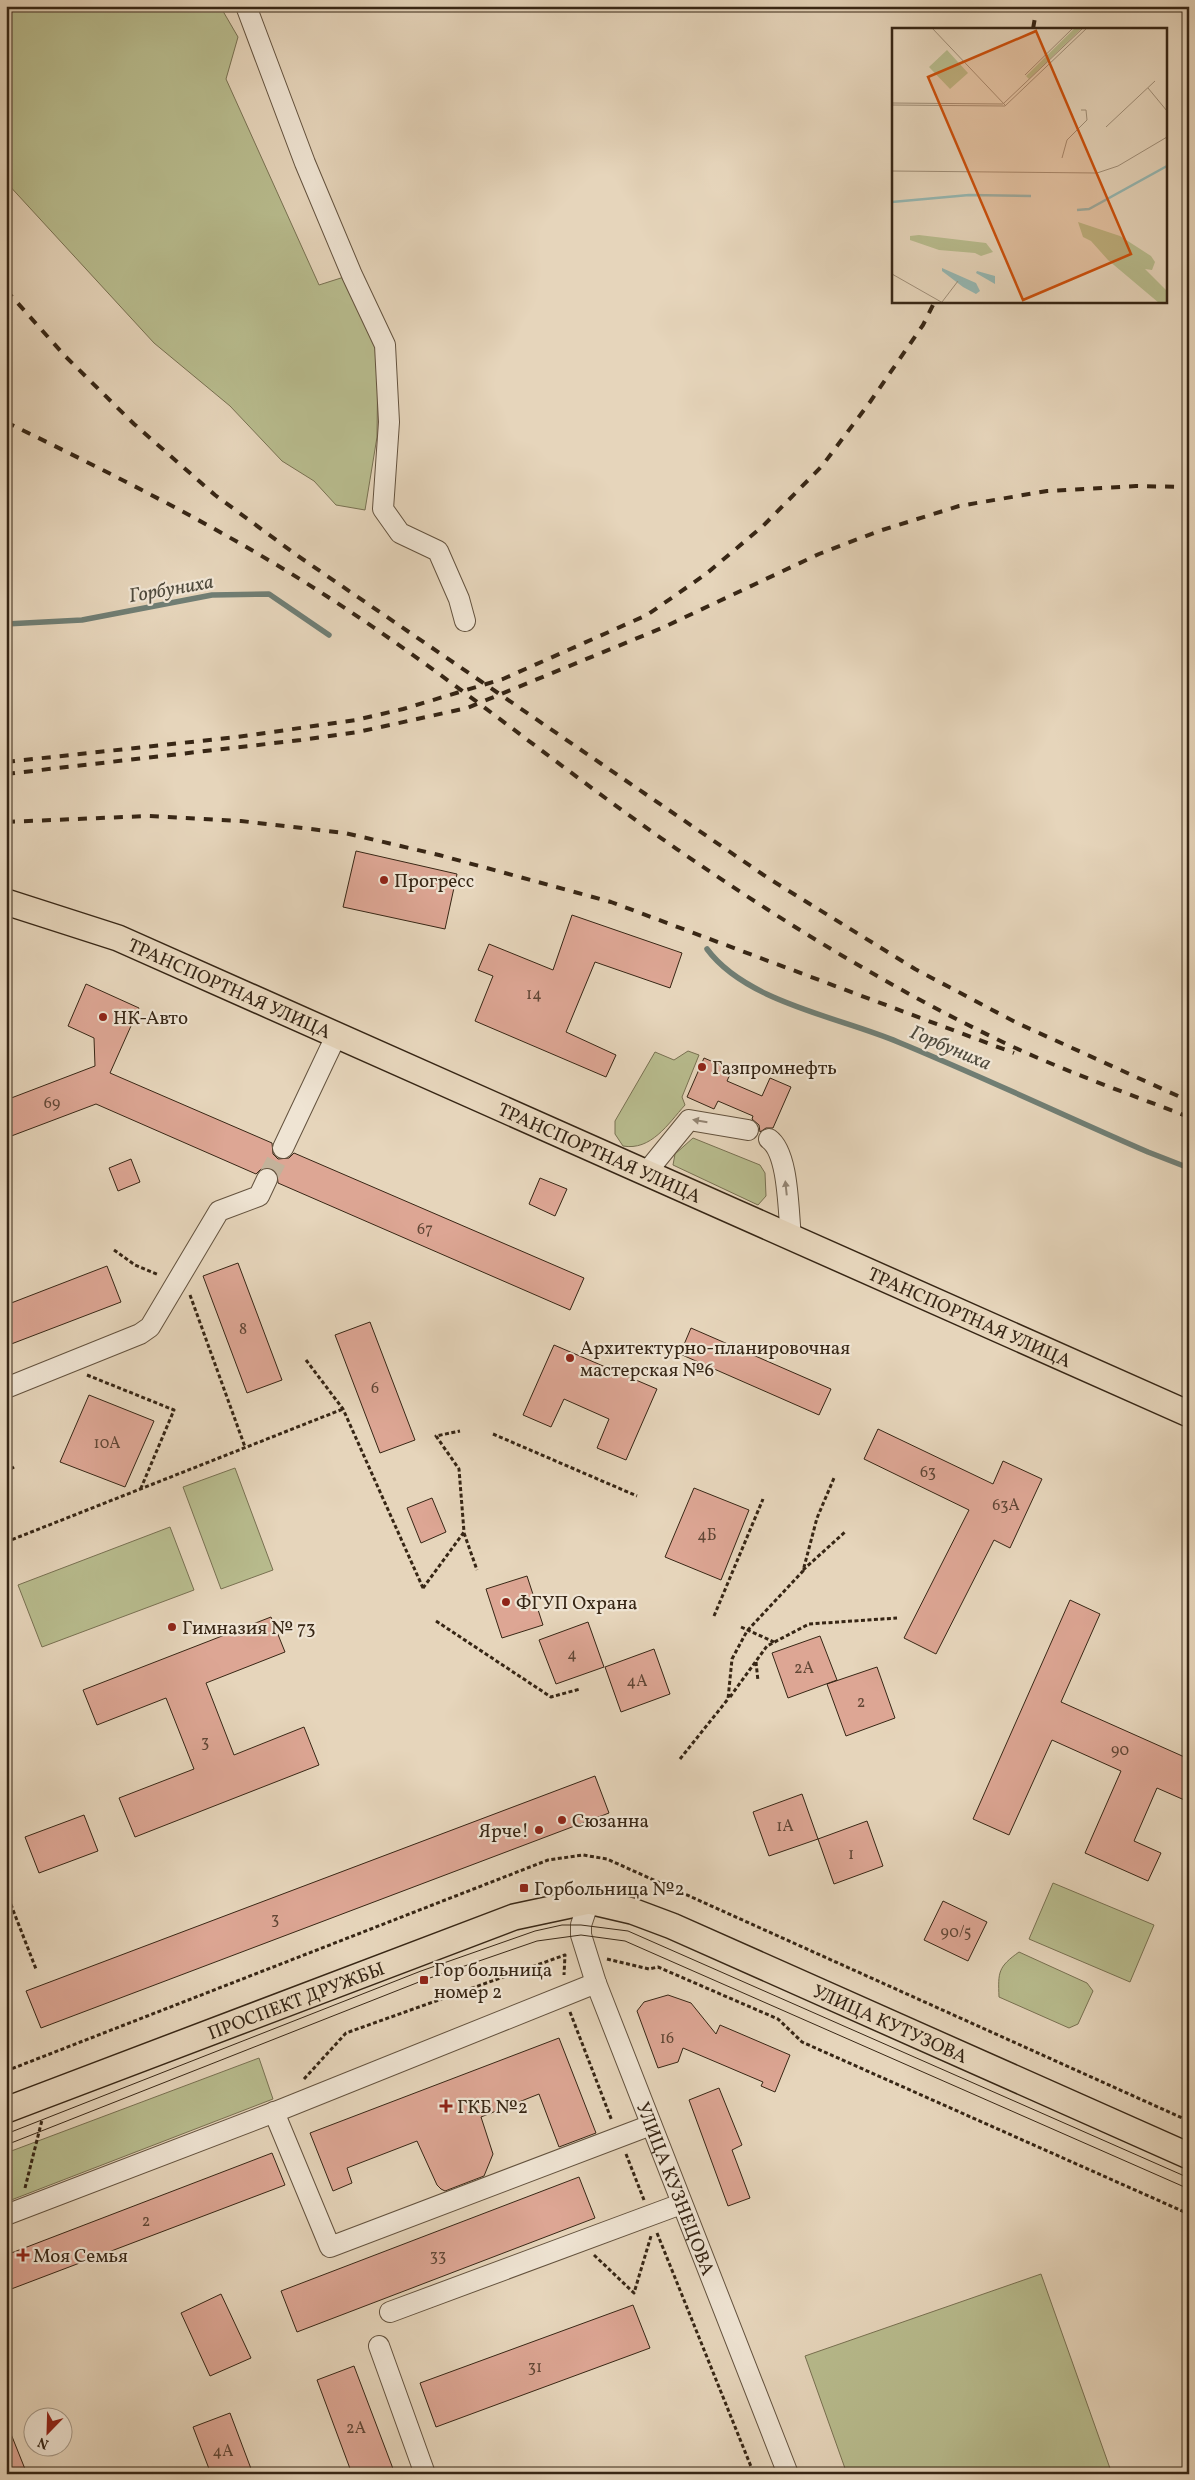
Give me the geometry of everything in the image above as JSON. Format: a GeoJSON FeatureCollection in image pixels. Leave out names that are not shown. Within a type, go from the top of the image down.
{"type":"FeatureCollection","features":[{"type":"Feature","properties":{"kind":"main road","name":"ТРАНСПОРТНАЯ УЛИЦА"},"geometry":{"type":"LineString","coordinates":[[6,902],[118,938],[645,1174],[791,1236],[1189,1414]]}},
{"type":"Feature","properties":{"kind":"main road","name":"ПРОСПЕКТ ДРУЖБЫ"},"geometry":{"type":"LineString","coordinates":[[6,2110],[514,1917],[589,1900]]}},
{"type":"Feature","properties":{"kind":"main road","name":"УЛИЦА КУТУЗОВА"},"geometry":{"type":"LineString","coordinates":[[589,1900],[632,1911],[672,1926],[1189,2156]]}},
{"type":"Feature","properties":{"kind":"street"},"geometry":{"type":"LineString","coordinates":[[246,6],[305,163],[352,275],[385,345],[388,422],[383,508],[400,533],[438,550],[459,599],[465,621]]}},
{"type":"Feature","properties":{"kind":"street"},"geometry":{"type":"LineString","coordinates":[[283,1148],[336,1036]]}},
{"type":"Feature","properties":{"kind":"street"},"geometry":{"type":"LineString","coordinates":[[645,1174],[689,1120],[748,1130]]}},
{"type":"Feature","properties":{"kind":"street"},"geometry":{"type":"LineString","coordinates":[[769,1139],[776,1144],[783,1163],[791,1236]]}},
{"type":"Feature","properties":{"kind":"street"},"geometry":{"type":"LineString","coordinates":[[6,1388],[145,1330],[156,1318],[219,1212],[259,1196],[267,1179]]}},
{"type":"Feature","properties":{"kind":"street","name":"УЛИЦА КУЗНЕЦОВА"},"geometry":{"type":"LineString","coordinates":[[589,1900],[581,1925],[581,1935],[596,1983],[788,2474]]}},
{"type":"Feature","properties":{"kind":"street"},"geometry":{"type":"LineString","coordinates":[[13,2212],[274,2112],[596,1983]]}},
{"type":"Feature","properties":{"kind":"street"},"geometry":{"type":"LineString","coordinates":[[274,2112],[330,2247],[651,2125]]}},
{"type":"Feature","properties":{"kind":"street"},"geometry":{"type":"LineString","coordinates":[[390,2312],[681,2204]]}},
{"type":"Feature","properties":{"kind":"street"},"geometry":{"type":"LineString","coordinates":[[380,2346],[425,2474]]}},
{"type":"Feature","properties":{"kind":"path"},"geometry":{"type":"LineString","coordinates":[[114,1250],[135,1265],[180,1278],[245,1447]]}},
{"type":"Feature","properties":{"kind":"path"},"geometry":{"type":"LineString","coordinates":[[306,1360],[343,1409],[424,1588],[464,1532]]}},
{"type":"Feature","properties":{"kind":"path"},"geometry":{"type":"LineString","coordinates":[[63,1365],[174,1410],[141,1489]]}},
{"type":"Feature","properties":{"kind":"path"},"geometry":{"type":"LineString","coordinates":[[6,1542],[343,1409]]}},
{"type":"Feature","properties":{"kind":"path"},"geometry":{"type":"LineString","coordinates":[[460,1431],[436,1436],[459,1469],[464,1532],[477,1570]]}},
{"type":"Feature","properties":{"kind":"path"},"geometry":{"type":"LineString","coordinates":[[493,1434],[637,1496]]}},
{"type":"Feature","properties":{"kind":"path"},"geometry":{"type":"LineString","coordinates":[[6,1472],[14,1467]]}},
{"type":"Feature","properties":{"kind":"path"},"geometry":{"type":"LineString","coordinates":[[802,1570],[817,1518],[834,1478]]}},
{"type":"Feature","properties":{"kind":"path"},"geometry":{"type":"LineString","coordinates":[[714,1616],[763,1499]]}},
{"type":"Feature","properties":{"kind":"path"},"geometry":{"type":"LineString","coordinates":[[728,1699],[732,1659],[747,1630],[802,1570],[845,1532]]}},
{"type":"Feature","properties":{"kind":"path"},"geometry":{"type":"LineString","coordinates":[[680,1759],[767,1646],[809,1624],[897,1618]]}},
{"type":"Feature","properties":{"kind":"path"},"geometry":{"type":"LineString","coordinates":[[436,1621],[552,1697],[580,1689]]}},
{"type":"Feature","properties":{"kind":"path"},"geometry":{"type":"LineString","coordinates":[[740,1628],[775,1642]]}},
{"type":"Feature","properties":{"kind":"path"},"geometry":{"type":"LineString","coordinates":[[756,1661],[758,1681]]}},
{"type":"Feature","properties":{"kind":"path"},"geometry":{"type":"LineString","coordinates":[[6,1892],[36,1969]]}},
{"type":"Feature","properties":{"kind":"path"},"geometry":{"type":"LineString","coordinates":[[565,1955],[595,1956],[649,1969],[658,1967],[778,2019],[802,2042],[1189,2214]]}},
{"type":"Feature","properties":{"kind":"path"},"geometry":{"type":"LineString","coordinates":[[13,2212],[42,2120]]}},
{"type":"Feature","properties":{"kind":"path"},"geometry":{"type":"LineString","coordinates":[[579,2241],[634,2293],[654,2226]]}},
{"type":"Feature","properties":{"kind":"green space"},"geometry":{"type":"Polygon","coordinates":[[[6,6],[220,6],[238,37],[226,79],[319,285],[344,277],[378,349],[377,437],[365,510],[336,505],[314,481],[282,461],[230,406],[154,343],[6,182],[6,6]]]}},
{"type":"Feature","properties":{"kind":"green space"},"geometry":{"type":"Polygon","coordinates":[[[688,1051],[699,1055],[682,1097],[685,1105],[665,1128],[650,1140],[633,1146],[623,1146],[615,1134],[615,1121],[655,1052],[674,1060],[688,1051]]]}},
{"type":"Feature","properties":{"kind":"green space"},"geometry":{"type":"Polygon","coordinates":[[[693,1138],[760,1165],[765,1173],[766,1196],[758,1205],[673,1165],[675,1154],[693,1138]]]}},
{"type":"Feature","properties":{"kind":"green space"},"geometry":{"type":"Polygon","coordinates":[[[235,1468],[273,1570],[221,1589],[183,1487],[235,1468]]]}},
{"type":"Feature","properties":{"kind":"green space"},"geometry":{"type":"Polygon","coordinates":[[[170,1527],[194,1590],[42,1647],[18,1585],[170,1527]]]}},
{"type":"Feature","properties":{"kind":"green space"},"geometry":{"type":"Polygon","coordinates":[[[1053,1883],[1154,1925],[1130,1982],[1029,1939],[1053,1883]]]}},
{"type":"Feature","properties":{"kind":"green space"},"geometry":{"type":"Polygon","coordinates":[[[1019,1952],[1087,1983],[1093,1991],[1078,2024],[1069,2028],[999,1997],[999,1976],[1003,1966],[1019,1952]]]}},
{"type":"Feature","properties":{"kind":"green space"},"geometry":{"type":"Polygon","coordinates":[[[259,2058],[273,2099],[6,2202],[6,2153],[259,2058]]]}},
{"type":"Feature","properties":{"kind":"green space"},"geometry":{"type":"Polygon","coordinates":[[[1041,2274],[1112,2474],[847,2474],[805,2356],[1041,2274]]]}},
{"type":"Feature","properties":{"kind":"building"},"geometry":{"type":"Polygon","coordinates":[[[356,851],[457,874],[445,929],[343,907],[356,851]]]}},
{"type":"Feature","properties":{"kind":"building"},"geometry":{"type":"Polygon","coordinates":[[[572,915],[682,953],[670,988],[595,962],[566,1032],[616,1055],[606,1077],[475,1021],[493,976],[478,970],[489,944],[553,970],[572,915]]]}},
{"type":"Feature","properties":{"kind":"building"},"geometry":{"type":"Polygon","coordinates":[[[86,984],[139,1008],[110,1073],[272,1143],[273,1154],[278,1159],[289,1158],[294,1153],[584,1278],[570,1310],[278,1183],[277,1173],[272,1168],[261,1169],[256,1174],[96,1104],[6,1138],[6,1100],[95,1066],[94,1038],[68,1026],[86,984]]]}},
{"type":"Feature","properties":{"kind":"building"},"geometry":{"type":"Polygon","coordinates":[[[704,1058],[732,1070],[727,1081],[762,1096],[770,1078],[791,1087],[773,1128],[766,1128],[760,1132],[759,1125],[752,1119],[753,1116],[718,1101],[714,1109],[687,1097],[704,1058]]]}},
{"type":"Feature","properties":{"kind":"building"},"geometry":{"type":"Polygon","coordinates":[[[131,1159],[140,1182],[118,1191],[109,1168],[131,1159]]]}},
{"type":"Feature","properties":{"kind":"building"},"geometry":{"type":"Polygon","coordinates":[[[540,1178],[567,1189],[555,1216],[529,1204],[540,1178]]]}},
{"type":"Feature","properties":{"kind":"building"},"geometry":{"type":"Polygon","coordinates":[[[238,1263],[282,1380],[247,1393],[203,1276],[238,1263]]]}},
{"type":"Feature","properties":{"kind":"building"},"geometry":{"type":"Polygon","coordinates":[[[107,1266],[121,1302],[6,1346],[6,1305],[107,1266]]]}},
{"type":"Feature","properties":{"kind":"building"},"geometry":{"type":"Polygon","coordinates":[[[370,1322],[415,1440],[380,1453],[335,1335],[370,1322]]]}},
{"type":"Feature","properties":{"kind":"building"},"geometry":{"type":"Polygon","coordinates":[[[691,1328],[831,1389],[819,1415],[680,1354],[691,1328]]]}},
{"type":"Feature","properties":{"kind":"building"},"geometry":{"type":"Polygon","coordinates":[[[554,1345],[657,1389],[626,1460],[597,1448],[609,1419],[564,1399],[551,1427],[523,1415],[554,1345]]]}},
{"type":"Feature","properties":{"kind":"building"},"geometry":{"type":"Polygon","coordinates":[[[89,1395],[154,1421],[125,1487],[60,1462],[89,1395]]]}},
{"type":"Feature","properties":{"kind":"building"},"geometry":{"type":"Polygon","coordinates":[[[878,1429],[993,1484],[1003,1461],[1042,1479],[1010,1548],[994,1540],[936,1654],[904,1638],[969,1510],[864,1459],[878,1429]]]}},
{"type":"Feature","properties":{"kind":"building"},"geometry":{"type":"Polygon","coordinates":[[[694,1488],[749,1510],[721,1580],[665,1557],[694,1488]]]}},
{"type":"Feature","properties":{"kind":"building"},"geometry":{"type":"Polygon","coordinates":[[[432,1498],[446,1532],[421,1543],[407,1508],[432,1498]]]}},
{"type":"Feature","properties":{"kind":"building"},"geometry":{"type":"Polygon","coordinates":[[[527,1576],[543,1625],[502,1638],[486,1589],[527,1576]]]}},
{"type":"Feature","properties":{"kind":"building"},"geometry":{"type":"Polygon","coordinates":[[[1070,1600],[1100,1614],[1061,1702],[1189,1759],[1189,1802],[1157,1788],[1134,1841],[1161,1853],[1148,1881],[1085,1853],[1121,1771],[1052,1740],[1009,1835],[973,1819],[1070,1600]]]}},
{"type":"Feature","properties":{"kind":"building"},"geometry":{"type":"Polygon","coordinates":[[[271,1617],[285,1652],[206,1683],[234,1755],[304,1727],[319,1765],[135,1837],[119,1798],[194,1769],[166,1698],[97,1725],[83,1690],[271,1617]]]}},
{"type":"Feature","properties":{"kind":"building"},"geometry":{"type":"Polygon","coordinates":[[[588,1622],[604,1667],[556,1684],[539,1640],[588,1622]]]}},
{"type":"Feature","properties":{"kind":"building"},"geometry":{"type":"Polygon","coordinates":[[[820,1636],[837,1680],[788,1698],[772,1653],[820,1636]]]}},
{"type":"Feature","properties":{"kind":"building"},"geometry":{"type":"Polygon","coordinates":[[[654,1649],[670,1694],[621,1712],[605,1667],[654,1649]]]}},
{"type":"Feature","properties":{"kind":"building"},"geometry":{"type":"Polygon","coordinates":[[[877,1667],[895,1718],[846,1736],[827,1684],[877,1667]]]}},
{"type":"Feature","properties":{"kind":"building"},"geometry":{"type":"Polygon","coordinates":[[[595,1776],[609,1813],[41,2028],[26,1991],[595,1776]]]}},
{"type":"Feature","properties":{"kind":"building"},"geometry":{"type":"Polygon","coordinates":[[[802,1794],[818,1839],[769,1856],[753,1812],[802,1794]]]}},
{"type":"Feature","properties":{"kind":"building"},"geometry":{"type":"Polygon","coordinates":[[[84,1815],[98,1851],[39,1873],[25,1837],[84,1815]]]}},
{"type":"Feature","properties":{"kind":"building"},"geometry":{"type":"Polygon","coordinates":[[[867,1821],[883,1866],[834,1884],[818,1839],[867,1821]]]}},
{"type":"Feature","properties":{"kind":"building"},"geometry":{"type":"Polygon","coordinates":[[[943,1901],[987,1922],[968,1961],[924,1940],[943,1901]]]}},
{"type":"Feature","properties":{"kind":"building"},"geometry":{"type":"Polygon","coordinates":[[[668,1995],[691,2003],[716,2034],[720,2025],[790,2055],[775,2092],[761,2086],[763,2082],[683,2048],[678,2062],[658,2068],[637,2011],[644,2002],[668,1995]]]}},
{"type":"Feature","properties":{"kind":"building","name":"ГКБ №2"},"geometry":{"type":"Polygon","coordinates":[[[559,2038],[596,2133],[559,2147],[539,2094],[481,2117],[493,2154],[484,2176],[445,2191],[441,2189],[437,2185],[417,2141],[347,2168],[352,2183],[333,2191],[310,2133],[559,2038]]]}},
{"type":"Feature","properties":{"kind":"building"},"geometry":{"type":"Polygon","coordinates":[[[719,2088],[742,2145],[732,2150],[750,2198],[728,2206],[689,2100],[719,2088]]]}},
{"type":"Feature","properties":{"kind":"building"},"geometry":{"type":"Polygon","coordinates":[[[272,2153],[285,2185],[6,2291],[6,2255],[272,2153]]]}},
{"type":"Feature","properties":{"kind":"building"},"geometry":{"type":"Polygon","coordinates":[[[579,2177],[595,2218],[297,2332],[281,2291],[579,2177]]]}},
{"type":"Feature","properties":{"kind":"building"},"geometry":{"type":"Polygon","coordinates":[[[221,2294],[251,2358],[210,2376],[181,2313],[221,2294]]]}},
{"type":"Feature","properties":{"kind":"building"},"geometry":{"type":"Polygon","coordinates":[[[633,2305],[650,2348],[436,2427],[420,2383],[633,2305]]]}},
{"type":"Feature","properties":{"kind":"building"},"geometry":{"type":"Polygon","coordinates":[[[354,2366],[395,2474],[352,2474],[317,2380],[354,2366]]]}},
{"type":"Feature","properties":{"kind":"building"},"geometry":{"type":"Polygon","coordinates":[[[230,2413],[253,2474],[211,2474],[193,2427],[230,2413]]]}},
{"type":"Feature","properties":{"kind":"building"},"geometry":{"type":"Polygon","coordinates":[[[7,2424],[27,2474],[6,2474],[7,2424]]]}},
{"type":"Feature","properties":{"kind":"waterway","name":"Горбуниха"},"geometry":{"type":"LineString","coordinates":[[6,624],[82,620],[212,595],[269,594],[329,635]]}},
{"type":"Feature","properties":{"kind":"waterway","name":"Горбуниха"},"geometry":{"type":"LineString","coordinates":[[707,949],[724,967],[745,982],[769,995],[822,1016],[898,1042],[1148,1152],[1189,1168]]}},
{"type":"Feature","properties":{"kind":"tunnel"},"geometry":{"type":"LineString","coordinates":[[267,1179],[283,1148]]}},
{"type":"Feature","properties":{"kind":"tram line"},"geometry":{"type":"LineString","coordinates":[[6,2134],[421,1971],[535,1931],[562,1925],[581,1925],[628,1931],[1189,2178]]}},
{"type":"Feature","properties":{"kind":"tram line"},"geometry":{"type":"LineString","coordinates":[[6,2145],[424,1980],[537,1941],[581,1935],[625,1941],[1189,2189]]}},
{"type":"Feature","properties":{"kind":"railway"},"geometry":{"type":"LineString","coordinates":[[1033,28],[1037,6]]}},
{"type":"Feature","properties":{"kind":"railway"},"geometry":{"type":"LineString","coordinates":[[6,290],[65,356],[134,424],[215,495],[298,556],[768,878],[915,969],[1017,1023],[1189,1101]]}},
{"type":"Feature","properties":{"kind":"railway"},"geometry":{"type":"LineString","coordinates":[[6,762],[237,737],[356,720],[403,709],[503,679],[647,615],[706,574],[763,526],[822,466],[870,402],[923,325],[934,302]]}},
{"type":"Feature","properties":{"kind":"railway"},"geometry":{"type":"LineString","coordinates":[[6,422],[129,483],[210,526],[289,572],[374,628],[464,692],[597,792],[687,856],[765,908],[844,957],[967,1025],[1009,1045],[1076,1074],[1189,1117]]}},
{"type":"Feature","properties":{"kind":"railway"},"geometry":{"type":"LineString","coordinates":[[6,774],[358,732],[467,708],[662,628],[819,554],[879,531],[959,506],[1047,491],[1136,486],[1189,487]]}},
{"type":"Feature","properties":{"kind":"railway"},"geometry":{"type":"LineString","coordinates":[[6,822],[148,816],[241,821],[345,833],[439,855],[611,902],[1014,1053]]}},
{"type":"Feature","properties":{"kind":"place","name":"Прогресс"},"geometry":{"type":"Point","coordinates":[384,880]}},
{"type":"Feature","properties":{"kind":"place","name":"НК-Авто"},"geometry":{"type":"Point","coordinates":[103,1017]}},
{"type":"Feature","properties":{"kind":"place","name":"Газпромнефть"},"geometry":{"type":"Point","coordinates":[702,1067]}},
{"type":"Feature","properties":{"kind":"place","name":"Архитектурно-планировочная мастерская №6"},"geometry":{"type":"Point","coordinates":[570,1358]}},
{"type":"Feature","properties":{"kind":"place","name":"ФГУП Охрана"},"geometry":{"type":"Point","coordinates":[506,1602]}},
{"type":"Feature","properties":{"kind":"place","name":"Гимназия № 73"},"geometry":{"type":"Point","coordinates":[172,1627]}},
{"type":"Feature","properties":{"kind":"place","name":"Сюзанна"},"geometry":{"type":"Point","coordinates":[562,1820]}},
{"type":"Feature","properties":{"kind":"place","name":"Ярче!"},"geometry":{"type":"Point","coordinates":[539,1830]}},
{"type":"Feature","properties":{"kind":"place","name":"Горбольница №2"},"geometry":{"type":"Point","coordinates":[524,1888]}},
{"type":"Feature","properties":{"kind":"place","name":"Гор больница номер 2"},"geometry":{"type":"Point","coordinates":[424,1980]}},
{"type":"Feature","properties":{"kind":"place","name":"ГКБ №2"},"geometry":{"type":"Point","coordinates":[446,2106]}},
{"type":"Feature","properties":{"kind":"place","name":"Моя Семья"},"geometry":{"type":"Point","coordinates":[23,2255]}}]}
